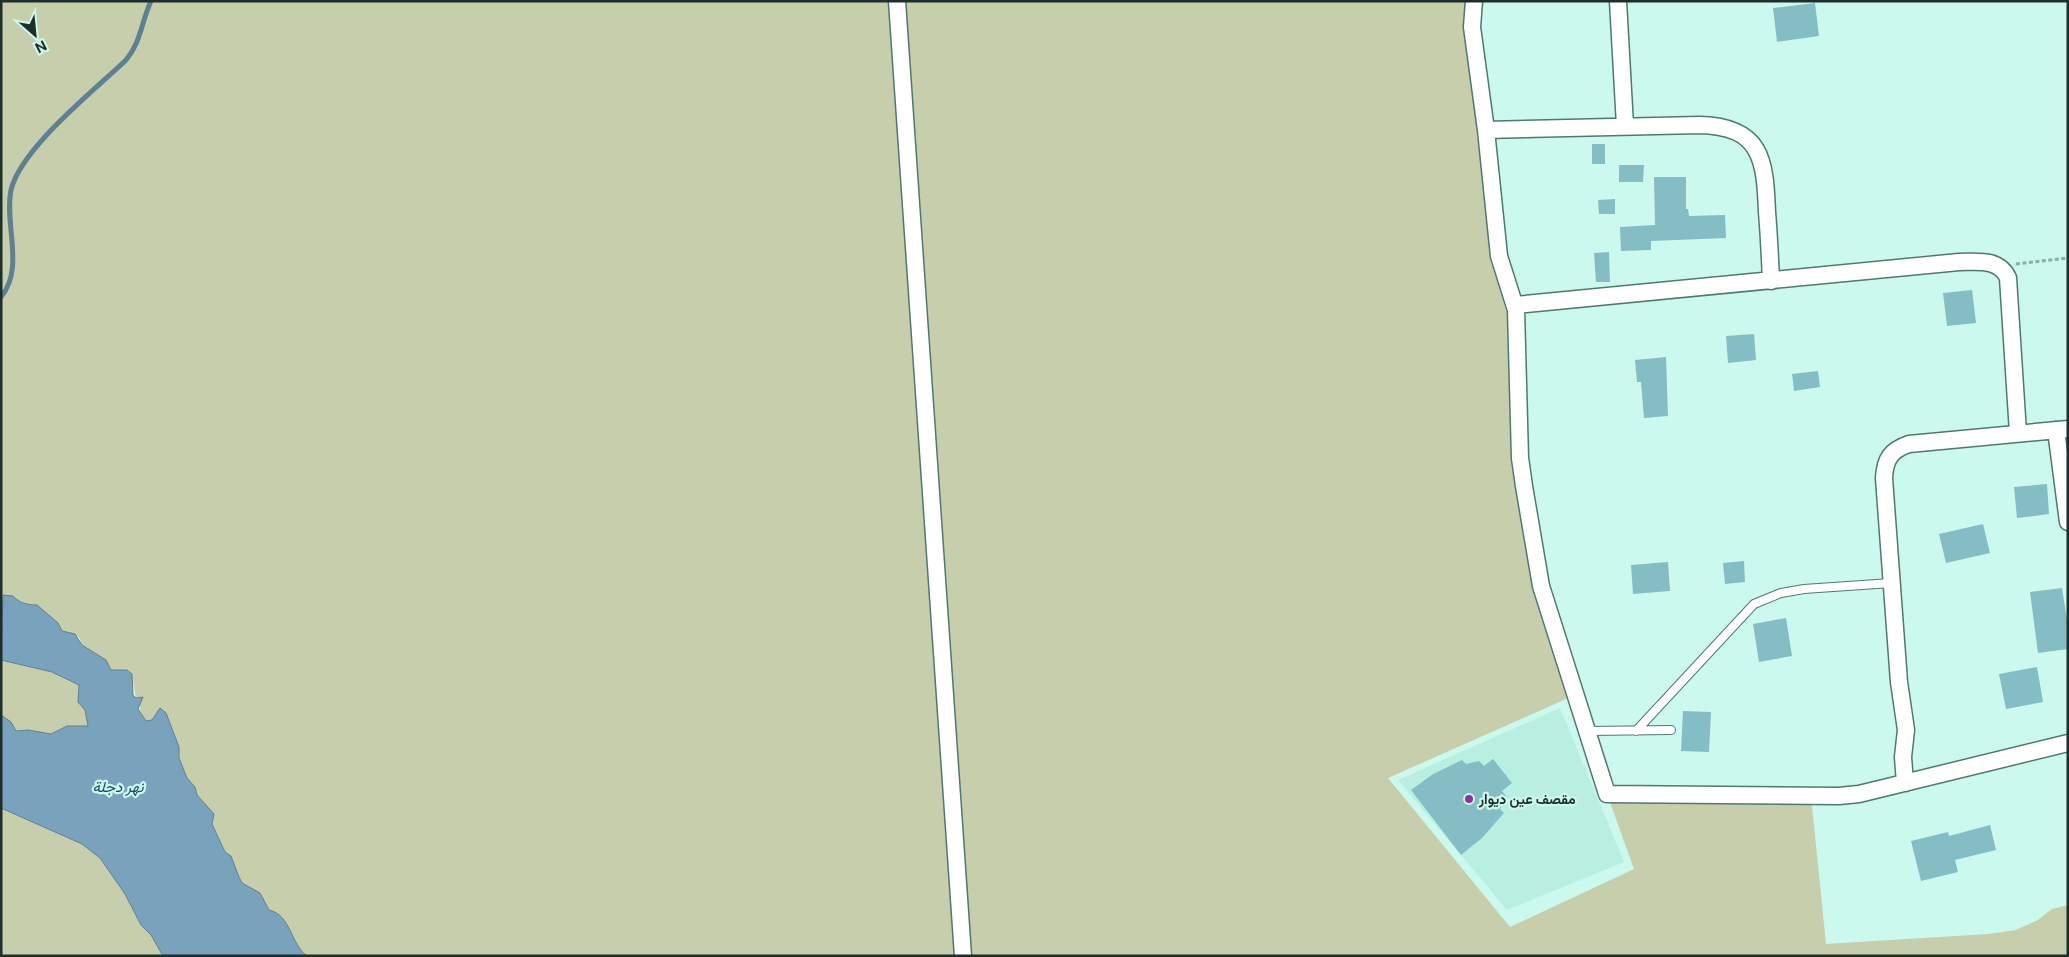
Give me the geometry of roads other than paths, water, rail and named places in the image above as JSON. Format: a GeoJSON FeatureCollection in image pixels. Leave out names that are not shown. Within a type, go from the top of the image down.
{"type":"FeatureCollection","features":[{"type":"Feature","properties":{"kind":"street"},"geometry":{"type":"LineString","coordinates":[[897,1],[963,956]]}},
{"type":"Feature","properties":{"kind":"street"},"geometry":{"type":"LineString","coordinates":[[1474,1],[1472,27],[1486,130],[1499,256],[1515,305],[1520,458],[1524,486],[1541,586],[1607,794],[1838,796],[1859,794],[2068,743]]}},
{"type":"Feature","properties":{"kind":"street"},"geometry":{"type":"LineString","coordinates":[[1618,1],[1625,126]]}},
{"type":"Feature","properties":{"kind":"street"},"geometry":{"type":"LineString","coordinates":[[1486,130],[1712,125],[1733,130],[1749,141],[1760,158],[1765,174],[1771,281]]}},
{"type":"Feature","properties":{"kind":"street"},"geometry":{"type":"LineString","coordinates":[[1515,305],[1959,262],[1992,263],[2000,266],[2005,271],[2009,286],[2018,433]]}},
{"type":"Feature","properties":{"kind":"street"},"geometry":{"type":"LineString","coordinates":[[1905,783],[1906,730],[1899,682],[1884,478],[1886,463],[1893,451],[1909,444],[2062,430],[2068,522]]}},
{"type":"Feature","properties":{"kind":"lane"},"geometry":{"type":"LineString","coordinates":[[1636,731],[1754,604],[1781,593],[1804,589],[1891,583]]}},
{"type":"Feature","properties":{"kind":"lane"},"geometry":{"type":"LineString","coordinates":[[1587,732],[1670,730]]}},
{"type":"Feature","properties":{"kind":"water","name":"نهر دجلة"},"geometry":{"type":"Polygon","coordinates":[[[3,595],[13,596],[30,605],[37,605],[58,623],[62,631],[75,634],[82,645],[106,660],[111,670],[127,670],[132,674],[133,695],[136,698],[143,697],[138,709],[146,721],[152,720],[160,708],[166,713],[179,747],[179,758],[187,778],[195,787],[197,795],[214,814],[212,824],[225,852],[231,856],[242,883],[260,893],[269,910],[282,917],[297,944],[307,956],[163,956],[151,935],[141,925],[125,894],[100,858],[82,844],[1,808],[1,715],[11,722],[16,731],[28,730],[51,734],[67,726],[88,726],[85,710],[78,702],[79,685],[52,672],[1,660],[3,595]]]}},
{"type":"Feature","properties":{"kind":"waterway"},"geometry":{"type":"LineString","coordinates":[[1,297],[12,273],[10,203],[11,190],[18,174],[29,156],[61,120],[126,60],[138,39],[151,1]]}},
{"type":"Feature","properties":{"kind":"place","name":"مقصف عين ديوار"},"geometry":{"type":"Point","coordinates":[1469,799]}}]}
